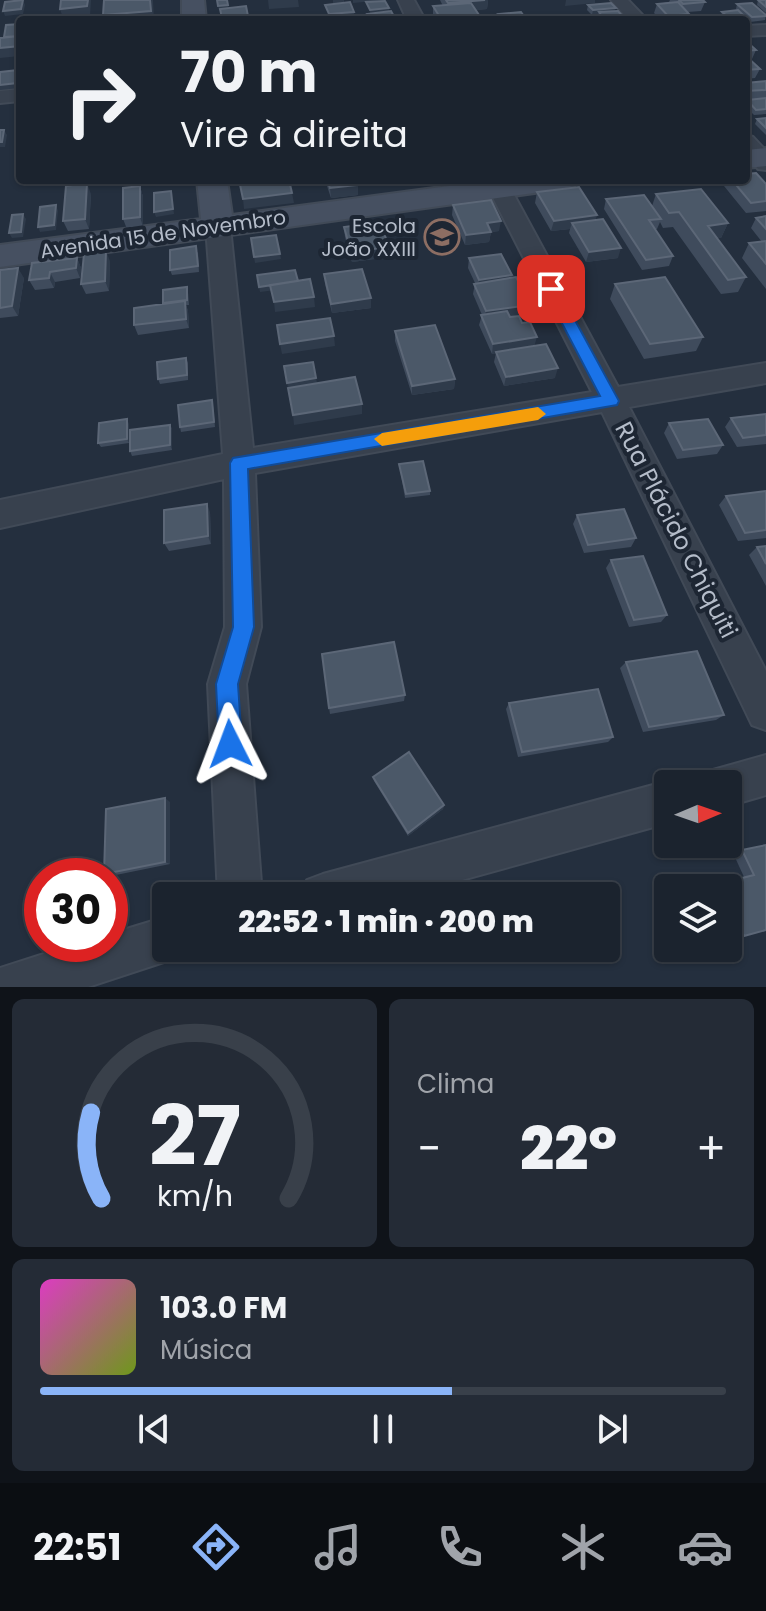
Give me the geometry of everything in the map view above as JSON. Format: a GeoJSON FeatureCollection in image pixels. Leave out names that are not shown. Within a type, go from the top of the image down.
{"type":"FeatureCollection","features":[{"type":"Feature","properties":{"kind":"main road"},"geometry":{"type":"LineString","coordinates":[[213,184],[218,227]]}},
{"type":"Feature","properties":{"kind":"main road","name":"Avenida 15 de Novembro"},"geometry":{"type":"LineString","coordinates":[[0,256],[218,227],[497,184]]}},
{"type":"Feature","properties":{"kind":"street"},"geometry":{"type":"LineString","coordinates":[[619,0],[634,16]]}},
{"type":"Feature","properties":{"kind":"street","name":"Rua Plácido Chiquiti"},"geometry":{"type":"LineString","coordinates":[[497,184],[611,401],[766,711]]}},
{"type":"Feature","properties":{"kind":"street"},"geometry":{"type":"LineString","coordinates":[[218,227],[239,463],[243,627],[227,684],[239,882]]}},
{"type":"Feature","properties":{"kind":"street"},"geometry":{"type":"LineString","coordinates":[[0,514],[239,463],[766,373]]}},
{"type":"Feature","properties":{"kind":"street"},"geometry":{"type":"LineString","coordinates":[[742,781],[766,775]]}},
{"type":"Feature","properties":{"kind":"street"},"geometry":{"type":"LineString","coordinates":[[374,882],[654,806]]}},
{"type":"Feature","properties":{"kind":"street"},"geometry":{"type":"LineString","coordinates":[[11,987],[152,944]]}},
{"type":"Feature","properties":{"kind":"building"},"geometry":{"type":"Polygon","coordinates":[[[23,0],[21,9],[3,11],[5,2],[23,0]]]}},
{"type":"Feature","properties":{"kind":"building"},"geometry":{"type":"Polygon","coordinates":[[[61,0],[88,0],[87,6],[60,9],[61,0]]]}},
{"type":"Feature","properties":{"kind":"building"},"geometry":{"type":"Polygon","coordinates":[[[104,0],[150,0],[151,11],[103,15],[104,0]]]}},
{"type":"Feature","properties":{"kind":"building"},"geometry":{"type":"Polygon","coordinates":[[[217,0],[227,0],[228,5],[218,6],[217,0]]]}},
{"type":"Feature","properties":{"kind":"building"},"geometry":{"type":"Polygon","coordinates":[[[446,0],[485,0],[448,3],[446,0]]]}},
{"type":"Feature","properties":{"kind":"building"},"geometry":{"type":"Polygon","coordinates":[[[679,0],[703,0],[705,2],[683,4],[679,0]]]}},
{"type":"Feature","properties":{"kind":"building"},"geometry":{"type":"Polygon","coordinates":[[[385,1],[389,8],[370,10],[366,2],[385,1]]]}},
{"type":"Feature","properties":{"kind":"building"},"geometry":{"type":"Polygon","coordinates":[[[350,2],[354,12],[329,14],[325,5],[350,2]]]}},
{"type":"Feature","properties":{"kind":"building"},"geometry":{"type":"Polygon","coordinates":[[[678,2],[689,14],[668,16],[657,4],[678,2]]]}},
{"type":"Feature","properties":{"kind":"building"},"geometry":{"type":"Polygon","coordinates":[[[471,3],[479,15],[439,16],[433,6],[471,3]]]}},
{"type":"Feature","properties":{"kind":"building"},"geometry":{"type":"Polygon","coordinates":[[[611,3],[616,8],[593,10],[588,5],[611,3]]]}},
{"type":"Feature","properties":{"kind":"building"},"geometry":{"type":"Polygon","coordinates":[[[752,3],[766,16],[752,17],[737,4],[752,3]]]}},
{"type":"Feature","properties":{"kind":"building"},"geometry":{"type":"Polygon","coordinates":[[[246,6],[248,16],[222,16],[220,9],[246,6]]]}},
{"type":"Feature","properties":{"kind":"building"},"geometry":{"type":"Polygon","coordinates":[[[738,10],[744,16],[727,16],[722,12],[738,10]]]}},
{"type":"Feature","properties":{"kind":"building"},"geometry":{"type":"Polygon","coordinates":[[[391,11],[394,16],[368,16],[391,11]]]}},
{"type":"Feature","properties":{"kind":"building"},"geometry":{"type":"Polygon","coordinates":[[[618,11],[622,16],[602,16],[599,12],[618,11]]]}},
{"type":"Feature","properties":{"kind":"building"},"geometry":{"type":"Polygon","coordinates":[[[521,12],[524,16],[499,16],[498,14],[521,12]]]}},
{"type":"Feature","properties":{"kind":"building"},"geometry":{"type":"Polygon","coordinates":[[[16,24],[16,36],[4,37],[6,25],[16,24]]]}},
{"type":"Feature","properties":{"kind":"building"},"geometry":{"type":"Polygon","coordinates":[[[16,36],[16,46],[0,48],[0,38],[16,36]]]}},
{"type":"Feature","properties":{"kind":"building"},"geometry":{"type":"Polygon","coordinates":[[[750,60],[760,69],[750,70],[750,60]]]}},
{"type":"Feature","properties":{"kind":"building"},"geometry":{"type":"Polygon","coordinates":[[[16,70],[16,83],[0,85],[0,72],[16,70]]]}},
{"type":"Feature","properties":{"kind":"building"},"geometry":{"type":"Polygon","coordinates":[[[766,81],[766,90],[750,91],[750,83],[766,81]]]}},
{"type":"Feature","properties":{"kind":"building"},"geometry":{"type":"Polygon","coordinates":[[[766,98],[766,109],[756,110],[750,100],[766,98]]]}},
{"type":"Feature","properties":{"kind":"building"},"geometry":{"type":"Polygon","coordinates":[[[766,118],[766,128],[757,119],[766,118]]]}},
{"type":"Feature","properties":{"kind":"building"},"geometry":{"type":"Polygon","coordinates":[[[756,173],[766,184],[766,201],[751,203],[735,184],[750,184],[750,174],[756,173]]]}},
{"type":"Feature","properties":{"kind":"building"},"geometry":{"type":"Polygon","coordinates":[[[87,184],[85,219],[63,221],[66,186],[87,184]]]}},
{"type":"Feature","properties":{"kind":"building"},"geometry":{"type":"Polygon","coordinates":[[[240,184],[290,184],[292,193],[243,199],[240,184]]]}},
{"type":"Feature","properties":{"kind":"building"},"geometry":{"type":"Polygon","coordinates":[[[328,184],[358,185],[330,188],[328,184]]]}},
{"type":"Feature","properties":{"kind":"building"},"geometry":{"type":"Polygon","coordinates":[[[140,186],[140,217],[123,219],[123,188],[140,186]]]}},
{"type":"Feature","properties":{"kind":"building"},"geometry":{"type":"Polygon","coordinates":[[[579,187],[597,215],[554,221],[537,192],[579,187]]]}},
{"type":"Feature","properties":{"kind":"building"},"geometry":{"type":"Polygon","coordinates":[[[701,189],[728,223],[708,226],[746,277],[728,280],[679,212],[669,213],[656,194],[701,189]]]}},
{"type":"Feature","properties":{"kind":"building"},"geometry":{"type":"Polygon","coordinates":[[[171,191],[173,209],[154,212],[154,193],[171,191]]]}},
{"type":"Feature","properties":{"kind":"building"},"geometry":{"type":"Polygon","coordinates":[[[644,195],[661,219],[649,220],[673,256],[646,260],[606,199],[644,195]]]}},
{"type":"Feature","properties":{"kind":"building"},"geometry":{"type":"Polygon","coordinates":[[[491,200],[501,221],[487,223],[491,232],[466,235],[453,205],[491,200]]]}},
{"type":"Feature","properties":{"kind":"building"},"geometry":{"type":"Polygon","coordinates":[[[56,205],[54,225],[38,227],[40,207],[56,205]]]}},
{"type":"Feature","properties":{"kind":"building"},"geometry":{"type":"Polygon","coordinates":[[[23,214],[21,232],[9,233],[12,215],[23,214]]]}},
{"type":"Feature","properties":{"kind":"building"},"geometry":{"type":"Polygon","coordinates":[[[766,216],[766,229],[756,218],[766,216]]]}},
{"type":"Feature","properties":{"kind":"building"},"geometry":{"type":"Polygon","coordinates":[[[603,219],[621,248],[589,252],[572,223],[603,219]]]}},
{"type":"Feature","properties":{"kind":"building"},"geometry":{"type":"Polygon","coordinates":[[[380,222],[389,247],[351,252],[344,227],[380,222]]]}},
{"type":"Feature","properties":{"kind":"building"},"geometry":{"type":"Polygon","coordinates":[[[276,235],[280,254],[254,257],[251,238],[276,235]]]}},
{"type":"Feature","properties":{"kind":"building"},"geometry":{"type":"Polygon","coordinates":[[[766,241],[766,264],[749,243],[766,241]]]}},
{"type":"Feature","properties":{"kind":"building"},"geometry":{"type":"Polygon","coordinates":[[[196,246],[198,266],[170,270],[170,250],[196,246]]]}},
{"type":"Feature","properties":{"kind":"building"},"geometry":{"type":"Polygon","coordinates":[[[106,251],[105,281],[81,284],[84,254],[106,251]]]}},
{"type":"Feature","properties":{"kind":"building"},"geometry":{"type":"Polygon","coordinates":[[[501,254],[512,275],[479,280],[469,258],[501,254]]]}},
{"type":"Feature","properties":{"kind":"building"},"geometry":{"type":"Polygon","coordinates":[[[77,258],[76,268],[50,272],[49,278],[29,280],[32,263],[77,258]]]}},
{"type":"Feature","properties":{"kind":"building"},"geometry":{"type":"Polygon","coordinates":[[[18,268],[12,306],[0,308],[0,270],[18,268]]]}},
{"type":"Feature","properties":{"kind":"building"},"geometry":{"type":"Polygon","coordinates":[[[362,269],[371,298],[331,304],[324,274],[362,269]]]}},
{"type":"Feature","properties":{"kind":"building"},"geometry":{"type":"Polygon","coordinates":[[[295,270],[298,281],[259,287],[257,275],[295,270]]]}},
{"type":"Feature","properties":{"kind":"building"},"geometry":{"type":"Polygon","coordinates":[[[516,277],[530,305],[486,311],[474,284],[516,277]]]}},
{"type":"Feature","properties":{"kind":"building"},"geometry":{"type":"Polygon","coordinates":[[[665,277],[703,337],[650,344],[615,284],[665,277]]]}},
{"type":"Feature","properties":{"kind":"building"},"geometry":{"type":"Polygon","coordinates":[[[310,279],[314,297],[274,302],[270,285],[310,279]]]}},
{"type":"Feature","properties":{"kind":"building"},"geometry":{"type":"Polygon","coordinates":[[[187,287],[187,300],[163,303],[163,290],[187,287]]]}},
{"type":"Feature","properties":{"kind":"building"},"geometry":{"type":"Polygon","coordinates":[[[185,301],[186,319],[134,325],[134,308],[185,301]]]}},
{"type":"Feature","properties":{"kind":"building"},"geometry":{"type":"Polygon","coordinates":[[[507,311],[510,317],[519,316],[522,323],[530,322],[537,337],[493,344],[481,315],[507,311]]]}},
{"type":"Feature","properties":{"kind":"building"},"geometry":{"type":"Polygon","coordinates":[[[330,318],[334,336],[280,344],[277,325],[330,318]]]}},
{"type":"Feature","properties":{"kind":"building"},"geometry":{"type":"Polygon","coordinates":[[[435,325],[455,379],[412,386],[395,331],[435,325]]]}},
{"type":"Feature","properties":{"kind":"building"},"geometry":{"type":"Polygon","coordinates":[[[546,344],[558,368],[506,377],[496,352],[546,344]]]}},
{"type":"Feature","properties":{"kind":"building"},"geometry":{"type":"Polygon","coordinates":[[[186,358],[187,375],[158,379],[157,362],[186,358]]]}},
{"type":"Feature","properties":{"kind":"building"},"geometry":{"type":"Polygon","coordinates":[[[313,362],[316,378],[287,383],[284,366],[313,362]]]}},
{"type":"Feature","properties":{"kind":"building"},"geometry":{"type":"Polygon","coordinates":[[[355,377],[362,404],[293,415],[288,388],[355,377]]]}},
{"type":"Feature","properties":{"kind":"building"},"geometry":{"type":"Polygon","coordinates":[[[212,400],[214,422],[180,427],[178,405],[212,400]]]}},
{"type":"Feature","properties":{"kind":"building"},"geometry":{"type":"Polygon","coordinates":[[[766,414],[766,435],[743,438],[731,418],[766,414]]]}},
{"type":"Feature","properties":{"kind":"building"},"geometry":{"type":"Polygon","coordinates":[[[127,419],[127,439],[98,443],[99,423],[127,419]]]}},
{"type":"Feature","properties":{"kind":"building"},"geometry":{"type":"Polygon","coordinates":[[[708,419],[723,445],[683,450],[669,423],[708,419]]]}},
{"type":"Feature","properties":{"kind":"building"},"geometry":{"type":"Polygon","coordinates":[[[170,425],[170,445],[130,451],[130,430],[170,425]]]}},
{"type":"Feature","properties":{"kind":"building"},"geometry":{"type":"Polygon","coordinates":[[[423,461],[430,491],[406,494],[399,464],[423,461]]]}},
{"type":"Feature","properties":{"kind":"building"},"geometry":{"type":"Polygon","coordinates":[[[766,491],[766,530],[745,533],[726,496],[766,491]]]}},
{"type":"Feature","properties":{"kind":"building"},"geometry":{"type":"Polygon","coordinates":[[[207,504],[208,536],[164,543],[164,510],[207,504]]]}},
{"type":"Feature","properties":{"kind":"building"},"geometry":{"type":"Polygon","coordinates":[[[624,509],[636,538],[588,545],[577,515],[624,509]]]}},
{"type":"Feature","properties":{"kind":"building"},"geometry":{"type":"Polygon","coordinates":[[[766,546],[766,564],[757,547],[766,546]]]}},
{"type":"Feature","properties":{"kind":"building"},"geometry":{"type":"Polygon","coordinates":[[[643,556],[667,615],[634,620],[611,560],[643,556]]]}},
{"type":"Feature","properties":{"kind":"building"},"geometry":{"type":"Polygon","coordinates":[[[394,642],[405,695],[329,708],[322,654],[394,642]]]}},
{"type":"Feature","properties":{"kind":"building"},"geometry":{"type":"Polygon","coordinates":[[[697,651],[724,715],[649,727],[626,662],[697,651]]]}},
{"type":"Feature","properties":{"kind":"building"},"geometry":{"type":"Polygon","coordinates":[[[598,689],[613,737],[522,752],[509,703],[598,689]]]}},
{"type":"Feature","properties":{"kind":"building"},"geometry":{"type":"Polygon","coordinates":[[[409,752],[444,805],[408,833],[373,777],[409,752]]]}},
{"type":"Feature","properties":{"kind":"building"},"geometry":{"type":"Polygon","coordinates":[[[165,798],[165,862],[128,869],[128,858],[104,858],[106,809],[165,798]]]}},
{"type":"Feature","properties":{"kind":"building"},"geometry":{"type":"Polygon","coordinates":[[[766,845],[766,930],[744,936],[742,878],[754,875],[742,850],[766,845]]]}},
{"type":"Feature","properties":{"kind":"slow traffic"},"geometry":{"type":"LineString","coordinates":[[382,439],[538,414]]}},
{"type":"Feature","properties":{"kind":"place","name":"Escola João XXIII"},"geometry":{"type":"Point","coordinates":[442,237]}},
{"type":"Feature","properties":{"kind":"route"},"geometry":{"type":"LineString","coordinates":[[230,744],[227,684],[243,627],[239,463],[611,401],[551,289]]}}]}
